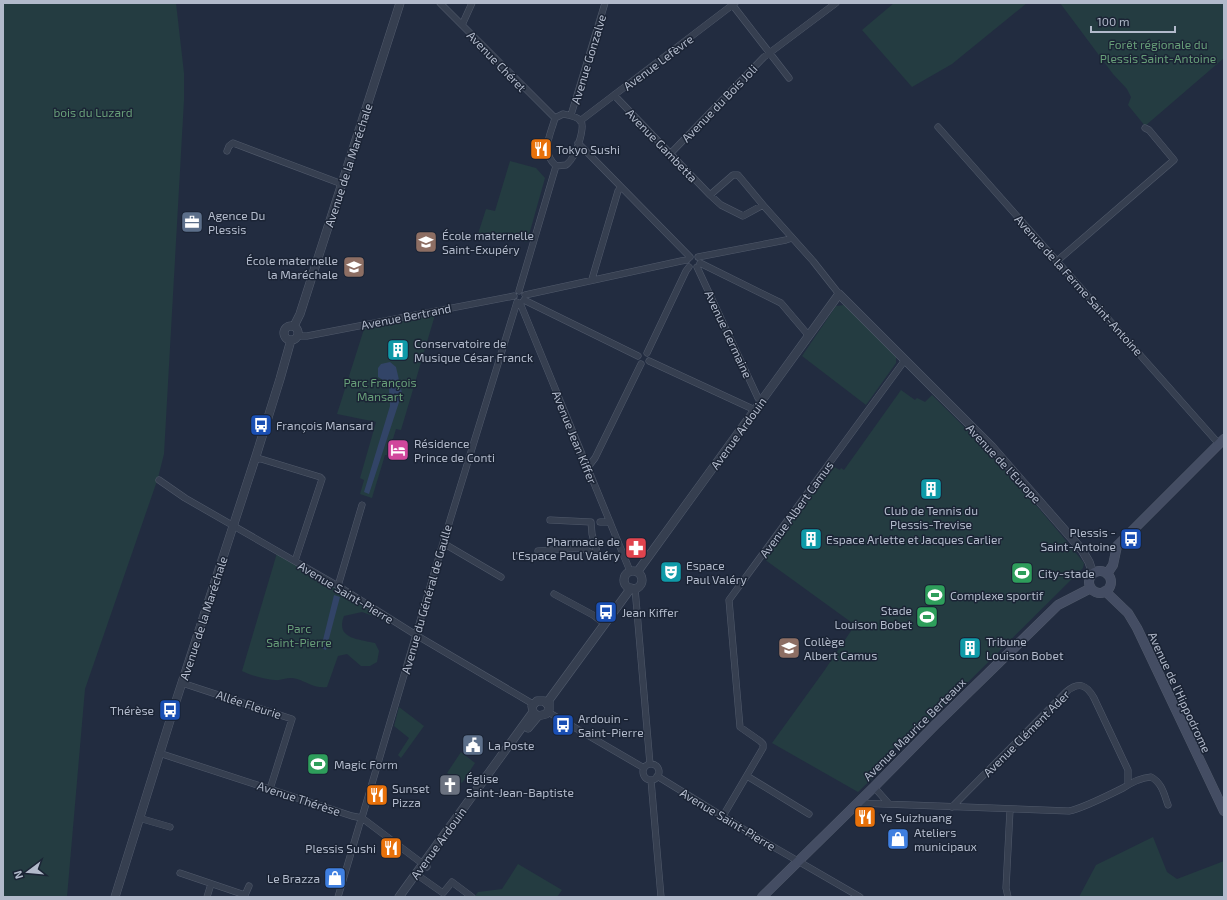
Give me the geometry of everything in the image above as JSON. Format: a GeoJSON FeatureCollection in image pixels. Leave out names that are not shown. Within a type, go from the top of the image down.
{"type":"FeatureCollection","features":[{"type":"Feature","properties":{"kind":"main road"},"geometry":{"type":"LineString","coordinates":[[1107,574],[1113,565],[1117,546],[1222,441]]}},
{"type":"Feature","properties":{"kind":"main road"},"geometry":{"type":"LineString","coordinates":[[1102,571],[1107,574],[1110,583],[1105,592],[1096,592],[1091,588],[1089,579],[1093,574],[1102,571]]}},
{"type":"Feature","properties":{"kind":"main road","name":"Avenue Maurice Berteaux"},"geometry":{"type":"LineString","coordinates":[[762,897],[1058,605],[1091,588]]}},
{"type":"Feature","properties":{"kind":"main road","name":"Avenue de l'Hippodrome"},"geometry":{"type":"LineString","coordinates":[[1105,592],[1116,600],[1128,613],[1137,628],[1224,811]]}},
{"type":"Feature","properties":{"kind":"street","name":"Avenue de la Maréchale"},"geometry":{"type":"LineString","coordinates":[[294,326],[300,314],[400,3]]}},
{"type":"Feature","properties":{"kind":"street","name":"Avenue Chéret"},"geometry":{"type":"LineString","coordinates":[[440,3],[555,118]]}},
{"type":"Feature","properties":{"kind":"street"},"geometry":{"type":"LineString","coordinates":[[462,25],[466,20],[472,3]]}},
{"type":"Feature","properties":{"kind":"street","name":"Avenue Gonzalve"},"geometry":{"type":"LineString","coordinates":[[571,115],[605,3]]}},
{"type":"Feature","properties":{"kind":"street","name":"Avenue du Bois Joli"},"geometry":{"type":"LineString","coordinates":[[670,154],[769,53],[836,3]]}},
{"type":"Feature","properties":{"kind":"street"},"geometry":{"type":"LineString","coordinates":[[732,4],[789,78]]}},
{"type":"Feature","properties":{"kind":"street","name":"Avenue Lefèvre"},"geometry":{"type":"LineString","coordinates":[[580,121],[732,4]]}},
{"type":"Feature","properties":{"kind":"street","name":"Avenue Gambetta"},"geometry":{"type":"LineString","coordinates":[[614,95],[721,205],[743,216],[763,205]]}},
{"type":"Feature","properties":{"kind":"street"},"geometry":{"type":"LineString","coordinates":[[563,114],[571,115],[580,121],[583,126],[578,143],[574,155],[566,165],[556,166],[547,155],[547,147],[555,118],[563,114]]}},
{"type":"Feature","properties":{"kind":"street","name":"Avenue de la Ferme Saint-Antoine"},"geometry":{"type":"LineString","coordinates":[[938,127],[1057,261],[1222,441]]}},
{"type":"Feature","properties":{"kind":"street"},"geometry":{"type":"LineString","coordinates":[[1057,261],[1174,160],[1149,130],[1145,128]]}},
{"type":"Feature","properties":{"kind":"street"},"geometry":{"type":"LineString","coordinates":[[227,151],[229,146],[233,143],[342,184]]}},
{"type":"Feature","properties":{"kind":"street"},"geometry":{"type":"LineString","coordinates":[[578,143],[621,187],[689,261],[693,268],[698,263],[792,238]]}},
{"type":"Feature","properties":{"kind":"street","name":"Avenue du Général de Gaulle"},"geometry":{"type":"LineString","coordinates":[[338,897],[443,542],[520,298],[556,166]]}},
{"type":"Feature","properties":{"kind":"street"},"geometry":{"type":"LineString","coordinates":[[710,195],[733,175],[738,175],[839,294]]}},
{"type":"Feature","properties":{"kind":"street"},"geometry":{"type":"LineString","coordinates":[[592,279],[618,191],[621,187]]}},
{"type":"Feature","properties":{"kind":"street"},"geometry":{"type":"LineString","coordinates":[[649,361],[649,355],[647,353],[686,271],[689,261],[694,256],[698,263],[781,303],[809,336]]}},
{"type":"Feature","properties":{"kind":"street","name":"Avenue Bertrand"},"geometry":{"type":"LineString","coordinates":[[294,338],[520,298],[592,279],[681,261],[689,261]]}},
{"type":"Feature","properties":{"kind":"street","name":"Avenue Germaine"},"geometry":{"type":"LineString","coordinates":[[698,263],[758,398],[762,400]]}},
{"type":"Feature","properties":{"kind":"street","name":"Avenue Ardouin"},"geometry":{"type":"LineString","coordinates":[[634,571],[755,410],[839,294]]}},
{"type":"Feature","properties":{"kind":"street","name":"Avenue de l'Europe"},"geometry":{"type":"LineString","coordinates":[[839,294],[995,450],[1082,550],[1090,562],[1093,574]]}},
{"type":"Feature","properties":{"kind":"street"},"geometry":{"type":"LineString","coordinates":[[520,298],[638,356]]}},
{"type":"Feature","properties":{"kind":"street","name":"Avenue Jean Kiffer"},"geometry":{"type":"LineString","coordinates":[[520,298],[610,522],[634,571]]}},
{"type":"Feature","properties":{"kind":"street"},"geometry":{"type":"LineString","coordinates":[[288,326],[294,326],[298,331],[294,338],[286,337],[284,331],[288,326]]}},
{"type":"Feature","properties":{"kind":"street","name":"Avenue de la Maréchale"},"geometry":{"type":"LineString","coordinates":[[115,897],[232,526],[294,338]]}},
{"type":"Feature","properties":{"kind":"street"},"geometry":{"type":"LineString","coordinates":[[638,356],[640,353],[647,353]]}},
{"type":"Feature","properties":{"kind":"street"},"geometry":{"type":"LineString","coordinates":[[638,356],[641,364]]}},
{"type":"Feature","properties":{"kind":"street","name":"Avenue Albert Camus"},"geometry":{"type":"LineString","coordinates":[[723,816],[763,748],[763,744],[740,727],[730,600],[905,360]]}},
{"type":"Feature","properties":{"kind":"street"},"geometry":{"type":"LineString","coordinates":[[588,468],[595,458],[641,364],[649,361]]}},
{"type":"Feature","properties":{"kind":"street"},"geometry":{"type":"LineString","coordinates":[[649,361],[755,410]]}},
{"type":"Feature","properties":{"kind":"street"},"geometry":{"type":"LineString","coordinates":[[255,459],[322,479],[295,561]]}},
{"type":"Feature","properties":{"kind":"street","name":"Avenue Saint-Pierre"},"geometry":{"type":"LineString","coordinates":[[159,480],[185,498],[232,526],[338,586],[535,711]]}},
{"type":"Feature","properties":{"kind":"street"},"geometry":{"type":"LineString","coordinates":[[338,586],[362,505]]}},
{"type":"Feature","properties":{"kind":"street"},"geometry":{"type":"LineString","coordinates":[[538,551],[580,548],[596,554],[597,552],[592,534],[591,522],[550,520]]}},
{"type":"Feature","properties":{"kind":"street"},"geometry":{"type":"LineString","coordinates":[[600,522],[610,522]]}},
{"type":"Feature","properties":{"kind":"street"},"geometry":{"type":"LineString","coordinates":[[443,542],[501,577]]}},
{"type":"Feature","properties":{"kind":"street"},"geometry":{"type":"LineString","coordinates":[[644,768],[546,706],[537,701],[535,711],[544,716],[546,706],[547,695],[601,621],[631,587],[640,586],[642,581],[641,575],[634,571],[625,577],[631,587],[650,764]]}},
{"type":"Feature","properties":{"kind":"street"},"geometry":{"type":"LineString","coordinates":[[546,706],[631,587]]}},
{"type":"Feature","properties":{"kind":"street"},"geometry":{"type":"LineString","coordinates":[[554,594],[593,615],[601,621]]}},
{"type":"Feature","properties":{"kind":"street","name":"Allée Fleurie"},"geometry":{"type":"LineString","coordinates":[[182,683],[292,719],[270,789]]}},
{"type":"Feature","properties":{"kind":"street","name":"Avenue Clément Ader"},"geometry":{"type":"LineString","coordinates":[[952,807],[1066,692],[1074,686],[1084,686],[1089,690],[1094,698],[1128,770],[1128,783]]}},
{"type":"Feature","properties":{"kind":"street","name":"Avenue Ardouin"},"geometry":{"type":"LineString","coordinates":[[405,897],[425,865],[534,721],[535,711]]}},
{"type":"Feature","properties":{"kind":"street","name":"Avenue Thérèse"},"geometry":{"type":"LineString","coordinates":[[160,753],[362,818],[425,865]]}},
{"type":"Feature","properties":{"kind":"street"},"geometry":{"type":"LineString","coordinates":[[650,764],[655,765],[659,772],[657,776],[651,780],[646,779],[643,773],[644,768],[650,764]]}},
{"type":"Feature","properties":{"kind":"street","name":"Avenue Saint-Pierre"},"geometry":{"type":"LineString","coordinates":[[657,776],[753,835],[860,897]]}},
{"type":"Feature","properties":{"kind":"street"},"geometry":{"type":"LineString","coordinates":[[747,776],[809,814]]}},
{"type":"Feature","properties":{"kind":"street"},"geometry":{"type":"LineString","coordinates":[[857,803],[1063,812],[1073,810],[1123,787],[1128,783],[1144,777],[1151,777],[1157,780],[1168,805]]}},
{"type":"Feature","properties":{"kind":"street"},"geometry":{"type":"LineString","coordinates":[[651,780],[661,897]]}},
{"type":"Feature","properties":{"kind":"street"},"geometry":{"type":"LineString","coordinates":[[874,787],[889,804]]}},
{"type":"Feature","properties":{"kind":"street"},"geometry":{"type":"LineString","coordinates":[[1008,897],[1006,888],[1010,810]]}},
{"type":"Feature","properties":{"kind":"street"},"geometry":{"type":"LineString","coordinates":[[139,818],[170,827]]}},
{"type":"Feature","properties":{"kind":"street"},"geometry":{"type":"LineString","coordinates":[[180,873],[245,895],[249,886]]}},
{"type":"Feature","properties":{"kind":"street"},"geometry":{"type":"LineString","coordinates":[[418,875],[443,894],[452,882],[472,897]]}},
{"type":"Feature","properties":{"kind":"street","name":"Avenue Ardouin"},"geometry":{"type":"LineString","coordinates":[[399,897],[418,875]]}},
{"type":"Feature","properties":{"kind":"street"},"geometry":{"type":"LineString","coordinates":[[207,897],[211,884]]}},
{"type":"Feature","properties":{"kind":"green space","name":"bois du Luzard"},"geometry":{"type":"Polygon","coordinates":[[[3,3],[176,3],[184,73],[184,100],[164,454],[158,478],[85,689],[67,897],[3,897],[3,3]]]}},
{"type":"Feature","properties":{"kind":"green space"},"geometry":{"type":"Polygon","coordinates":[[[894,3],[1027,3],[952,64],[912,87],[862,30],[894,3]]]}},
{"type":"Feature","properties":{"kind":"green space","name":"Forêt régionale du Plessis Saint-Antoine"},"geometry":{"type":"Polygon","coordinates":[[[1060,3],[1224,3],[1224,58],[1145,126],[1128,105],[1131,97],[1127,89],[1113,74],[1060,3]]]}},
{"type":"Feature","properties":{"kind":"green space"},"geometry":{"type":"Polygon","coordinates":[[[510,161],[536,168],[545,178],[527,242],[492,232],[489,234],[487,240],[477,237],[486,209],[495,211],[510,161]]]}},
{"type":"Feature","properties":{"kind":"green space"},"geometry":{"type":"Polygon","coordinates":[[[844,305],[896,357],[896,363],[866,405],[802,356],[836,306],[844,305]]]}},
{"type":"Feature","properties":{"kind":"green space","name":"Parc François Mansart"},"geometry":{"type":"Polygon","coordinates":[[[435,315],[401,430],[396,429],[388,455],[385,455],[372,498],[360,494],[364,480],[360,478],[376,422],[337,414],[364,329],[435,315]]]}},
{"type":"Feature","properties":{"kind":"green space","name":"Complexe sportif"},"geometry":{"type":"Polygon","coordinates":[[[901,390],[915,400],[917,398],[925,402],[932,395],[1011,476],[1084,563],[1083,568],[931,719],[924,718],[880,761],[882,769],[858,792],[772,743],[855,625],[764,559],[815,489],[821,485],[823,478],[832,466],[840,470],[841,468],[844,470],[901,390]]]}},
{"type":"Feature","properties":{"kind":"green space","name":"Parc Saint-Pierre"},"geometry":{"type":"Polygon","coordinates":[[[277,553],[389,618],[387,621],[362,612],[344,616],[342,624],[346,634],[356,639],[375,643],[379,651],[377,662],[370,666],[361,666],[347,654],[338,656],[327,687],[315,686],[294,678],[271,680],[254,676],[242,671],[277,553]]]}},
{"type":"Feature","properties":{"kind":"green space"},"geometry":{"type":"Polygon","coordinates":[[[399,707],[424,726],[401,758],[398,755],[409,738],[394,726],[399,707]]]}},
{"type":"Feature","properties":{"kind":"green space"},"geometry":{"type":"Polygon","coordinates":[[[461,752],[475,763],[462,783],[447,773],[461,752]]]}},
{"type":"Feature","properties":{"kind":"green space"},"geometry":{"type":"Polygon","coordinates":[[[1153,837],[1167,872],[1177,879],[1224,861],[1224,897],[1079,897],[1096,865],[1153,837]]]}},
{"type":"Feature","properties":{"kind":"green space"},"geometry":{"type":"Polygon","coordinates":[[[518,864],[562,890],[557,897],[475,896],[478,892],[502,889],[518,864]]]}},
{"type":"Feature","properties":{"kind":"water"},"geometry":{"type":"Polygon","coordinates":[[[390,362],[396,367],[402,393],[369,494],[364,492],[390,406],[389,388],[386,382],[378,377],[378,368],[381,364],[390,362]]]}},
{"type":"Feature","properties":{"kind":"water"},"geometry":{"type":"Polygon","coordinates":[[[334,595],[340,597],[326,650],[321,648],[334,595]]]}},
{"type":"Feature","properties":{"kind":"place","name":"Tokyo Sushi"},"geometry":{"type":"Point","coordinates":[541,149]}},
{"type":"Feature","properties":{"kind":"place","name":"Agence Du Plessis"},"geometry":{"type":"Point","coordinates":[192,222]}},
{"type":"Feature","properties":{"kind":"place","name":"École maternelle Saint-Exupéry"},"geometry":{"type":"Point","coordinates":[426,242]}},
{"type":"Feature","properties":{"kind":"place","name":"École maternelle la Maréchale"},"geometry":{"type":"Point","coordinates":[354,267]}},
{"type":"Feature","properties":{"kind":"place","name":"Conservatoire de Musique César Franck"},"geometry":{"type":"Point","coordinates":[398,350]}},
{"type":"Feature","properties":{"kind":"place","name":"François Mansard"},"geometry":{"type":"Point","coordinates":[261,425]}},
{"type":"Feature","properties":{"kind":"place","name":"Résidence Prince de Conti"},"geometry":{"type":"Point","coordinates":[398,450]}},
{"type":"Feature","properties":{"kind":"place","name":"Club de Tennis du Plessis-Trevise"},"geometry":{"type":"Point","coordinates":[931,489]}},
{"type":"Feature","properties":{"kind":"place","name":"Espace Arlette et Jacques Carlier"},"geometry":{"type":"Point","coordinates":[811,539]}},
{"type":"Feature","properties":{"kind":"place","name":"Plessis - Saint-Antoine"},"geometry":{"type":"Point","coordinates":[1131,539]}},
{"type":"Feature","properties":{"kind":"place","name":"Pharmacie de l'Espace Paul Valéry"},"geometry":{"type":"Point","coordinates":[636,548]}},
{"type":"Feature","properties":{"kind":"place","name":"Espace Paul Valéry"},"geometry":{"type":"Point","coordinates":[671,572]}},
{"type":"Feature","properties":{"kind":"place","name":"City-stade"},"geometry":{"type":"Point","coordinates":[1022,573]}},
{"type":"Feature","properties":{"kind":"place","name":"Complexe sportif"},"geometry":{"type":"Point","coordinates":[935,595]}},
{"type":"Feature","properties":{"kind":"place","name":"Jean Kiffer"},"geometry":{"type":"Point","coordinates":[606,612]}},
{"type":"Feature","properties":{"kind":"place","name":"Stade Louison Bobet"},"geometry":{"type":"Point","coordinates":[927,617]}},
{"type":"Feature","properties":{"kind":"place","name":"Collège Albert Camus"},"geometry":{"type":"Point","coordinates":[789,648]}},
{"type":"Feature","properties":{"kind":"place","name":"Tribune Louison Bobet"},"geometry":{"type":"Point","coordinates":[970,648]}},
{"type":"Feature","properties":{"kind":"place","name":"Thérèse"},"geometry":{"type":"Point","coordinates":[170,710]}},
{"type":"Feature","properties":{"kind":"place","name":"Ardouin - Saint-Pierre"},"geometry":{"type":"Point","coordinates":[563,725]}},
{"type":"Feature","properties":{"kind":"place","name":"La Poste"},"geometry":{"type":"Point","coordinates":[473,745]}},
{"type":"Feature","properties":{"kind":"place","name":"Magic Form"},"geometry":{"type":"Point","coordinates":[318,764]}},
{"type":"Feature","properties":{"kind":"place","name":"Église Saint-Jean-Baptiste"},"geometry":{"type":"Point","coordinates":[450,785]}},
{"type":"Feature","properties":{"kind":"place","name":"Sunset Pizza"},"geometry":{"type":"Point","coordinates":[377,795]}},
{"type":"Feature","properties":{"kind":"place","name":"Ye Suizhuang"},"geometry":{"type":"Point","coordinates":[865,817]}},
{"type":"Feature","properties":{"kind":"place","name":"Ateliers municipaux"},"geometry":{"type":"Point","coordinates":[898,839]}},
{"type":"Feature","properties":{"kind":"place","name":"Plessis Sushi"},"geometry":{"type":"Point","coordinates":[391,848]}},
{"type":"Feature","properties":{"kind":"place","name":"Le Brazza"},"geometry":{"type":"Point","coordinates":[335,878]}}]}
